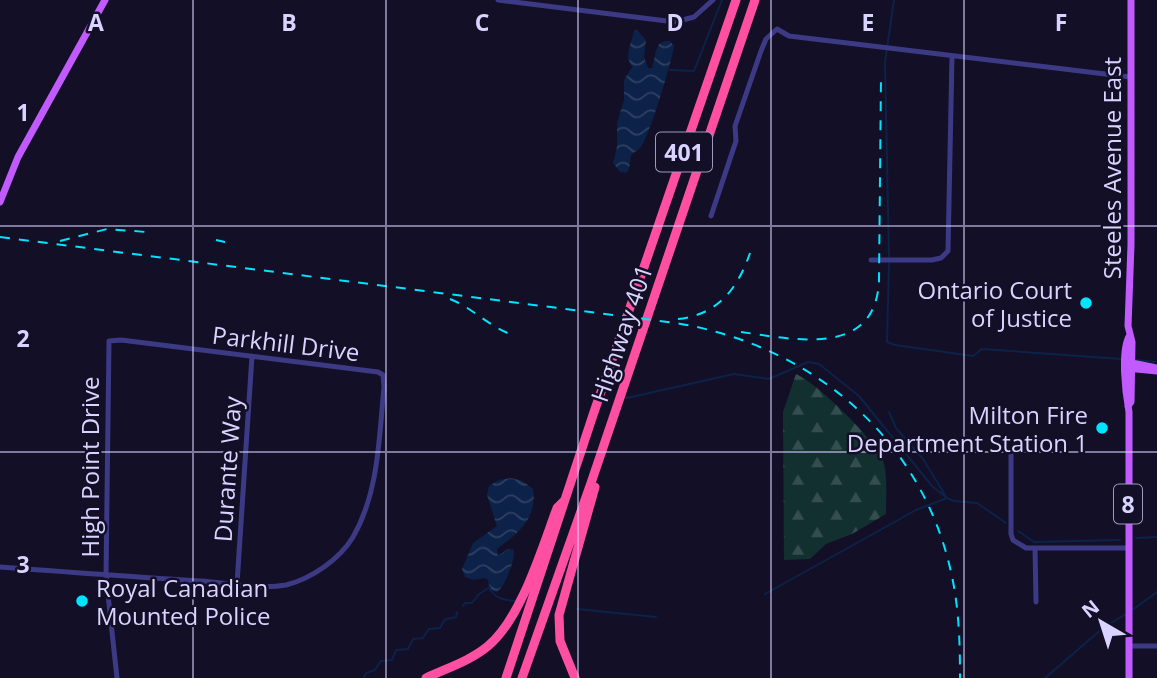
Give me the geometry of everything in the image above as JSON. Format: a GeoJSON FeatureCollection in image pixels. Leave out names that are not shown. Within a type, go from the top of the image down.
{"type":"FeatureCollection","features":[{"type":"Feature","properties":{"kind":"highway","name":"Highway 401"},"geometry":{"type":"LineString","coordinates":[[506,678],[736,0]]}},
{"type":"Feature","properties":{"kind":"highway","name":"Highway 401"},"geometry":{"type":"LineString","coordinates":[[522,678],[755,0]]}},
{"type":"Feature","properties":{"kind":"highway"},"geometry":{"type":"LineString","coordinates":[[575,678],[560,641],[559,615],[598,476],[597,465]]}},
{"type":"Feature","properties":{"kind":"highway"},"geometry":{"type":"LineString","coordinates":[[426,678],[478,653],[489,646],[503,630],[518,607],[557,508],[567,499]]}},
{"type":"Feature","properties":{"kind":"main road"},"geometry":{"type":"LineString","coordinates":[[1,201],[19,156],[105,0]]}},
{"type":"Feature","properties":{"kind":"main road","name":"Steeles Avenue East"},"geometry":{"type":"LineString","coordinates":[[1129,678],[1131,0]]}},
{"type":"Feature","properties":{"kind":"main road"},"geometry":{"type":"LineString","coordinates":[[1128,365],[1157,370]]}},
{"type":"Feature","properties":{"kind":"street"},"geometry":{"type":"LineString","coordinates":[[498,0],[675,22],[694,17],[713,0]]}},
{"type":"Feature","properties":{"kind":"street"},"geometry":{"type":"LineString","coordinates":[[579,10],[580,0]]}},
{"type":"Feature","properties":{"kind":"street"},"geometry":{"type":"LineString","coordinates":[[711,216],[736,141],[735,126],[761,51],[766,39],[777,29],[789,36],[1130,77]]}},
{"type":"Feature","properties":{"kind":"street"},"geometry":{"type":"LineString","coordinates":[[871,260],[932,260],[941,258],[948,251],[952,56]]}},
{"type":"Feature","properties":{"kind":"street","name":"Parkhill Drive"},"geometry":{"type":"LineString","coordinates":[[0,567],[275,586],[296,582],[336,558],[352,539],[360,523],[373,485],[384,387],[384,378],[378,372],[121,340],[109,341]]}},
{"type":"Feature","properties":{"kind":"street","name":"High Point Drive"},"geometry":{"type":"LineString","coordinates":[[109,341],[106,576],[117,678]]}},
{"type":"Feature","properties":{"kind":"street","name":"Durante Way"},"geometry":{"type":"LineString","coordinates":[[237,584],[252,356]]}},
{"type":"Feature","properties":{"kind":"street"},"geometry":{"type":"LineString","coordinates":[[1011,452],[1012,537],[1020,546],[1128,548]]}},
{"type":"Feature","properties":{"kind":"street"},"geometry":{"type":"LineString","coordinates":[[1035,548],[1036,602]]}},
{"type":"Feature","properties":{"kind":"street"},"geometry":{"type":"LineString","coordinates":[[1129,646],[1157,646]]}},
{"type":"Feature","properties":{"kind":"green space"},"geometry":{"type":"Polygon","coordinates":[[[796,374],[830,399],[876,448],[885,470],[886,514],[852,534],[826,544],[810,559],[784,560],[783,412],[796,374]]]}},
{"type":"Feature","properties":{"kind":"water"},"geometry":{"type":"Polygon","coordinates":[[[637,30],[646,40],[644,57],[648,68],[652,68],[659,44],[670,41],[674,46],[649,130],[640,148],[631,155],[626,173],[620,172],[613,163],[617,147],[617,123],[624,100],[624,80],[632,67],[629,50],[634,31],[637,30]]]}},
{"type":"Feature","properties":{"kind":"water"},"geometry":{"type":"Polygon","coordinates":[[[511,478],[523,481],[533,489],[534,499],[525,524],[497,549],[498,556],[508,549],[514,550],[509,573],[497,592],[490,590],[485,578],[474,580],[465,577],[462,569],[473,543],[497,526],[487,495],[489,486],[499,480],[511,478]]]}},
{"type":"Feature","properties":{"kind":"waterway"},"geometry":{"type":"LineString","coordinates":[[670,70],[694,71],[722,0]]}},
{"type":"Feature","properties":{"kind":"waterway"},"geometry":{"type":"LineString","coordinates":[[889,257],[885,62],[894,0]]}},
{"type":"Feature","properties":{"kind":"waterway"},"geometry":{"type":"LineString","coordinates":[[889,263],[887,342],[973,356],[982,349],[1121,359]]}},
{"type":"Feature","properties":{"kind":"waterway"},"geometry":{"type":"LineString","coordinates":[[1136,360],[1155,362]]}},
{"type":"Feature","properties":{"kind":"waterway"},"geometry":{"type":"LineString","coordinates":[[627,398],[734,374],[769,379],[808,362],[819,364],[859,396],[932,486],[947,498],[916,510],[765,594]]}},
{"type":"Feature","properties":{"kind":"waterway"},"geometry":{"type":"LineString","coordinates":[[889,412],[896,428],[923,459],[947,498],[977,503],[1006,523]]}},
{"type":"Feature","properties":{"kind":"waterway"},"geometry":{"type":"LineString","coordinates":[[1018,531],[1034,542],[1120,540]]}},
{"type":"Feature","properties":{"kind":"waterway"},"geometry":{"type":"LineString","coordinates":[[1136,538],[1157,537]]}},
{"type":"Feature","properties":{"kind":"waterway"},"geometry":{"type":"LineString","coordinates":[[463,606],[465,603],[472,603],[490,587]]}},
{"type":"Feature","properties":{"kind":"waterway"},"geometry":{"type":"LineString","coordinates":[[490,590],[501,598],[515,601]]}},
{"type":"Feature","properties":{"kind":"waterway"},"geometry":{"type":"LineString","coordinates":[[1131,611],[1157,592]]}},
{"type":"Feature","properties":{"kind":"waterway"},"geometry":{"type":"LineString","coordinates":[[577,609],[656,617]]}},
{"type":"Feature","properties":{"kind":"waterway"},"geometry":{"type":"LineString","coordinates":[[364,678],[366,673],[375,670],[381,661],[392,660],[396,650],[408,649],[413,639],[423,638],[429,629],[440,628],[446,619],[456,617],[457,612]]}},
{"type":"Feature","properties":{"kind":"waterway"},"geometry":{"type":"LineString","coordinates":[[1045,678],[1103,628],[1126,614]]}},
{"type":"Feature","properties":{"kind":"railway"},"geometry":{"type":"LineString","coordinates":[[741,332],[784,338],[828,338],[848,333],[863,322],[874,305],[879,280],[881,76]]}},
{"type":"Feature","properties":{"kind":"railway"},"geometry":{"type":"LineString","coordinates":[[60,241],[107,229],[146,232]]}},
{"type":"Feature","properties":{"kind":"railway"},"geometry":{"type":"LineString","coordinates":[[0,237],[676,323],[725,334],[771,352],[814,376],[852,405],[886,439],[914,479],[936,523],[951,572],[959,625],[960,678]]}},
{"type":"Feature","properties":{"kind":"railway"},"geometry":{"type":"LineString","coordinates":[[216,240],[225,242]]}},
{"type":"Feature","properties":{"kind":"railway"},"geometry":{"type":"LineString","coordinates":[[678,319],[704,312],[724,298],[739,278],[750,253]]}},
{"type":"Feature","properties":{"kind":"railway"},"geometry":{"type":"LineString","coordinates":[[450,299],[513,335]]}},
{"type":"Feature","properties":{"kind":"place","name":"Ontario Court of Justice"},"geometry":{"type":"Point","coordinates":[1086,303]}},
{"type":"Feature","properties":{"kind":"place","name":"Milton Fire Department Station 1"},"geometry":{"type":"Point","coordinates":[1102,428]}},
{"type":"Feature","properties":{"kind":"place","name":"Royal Canadian Mounted Police"},"geometry":{"type":"Point","coordinates":[82,601]}}]}
